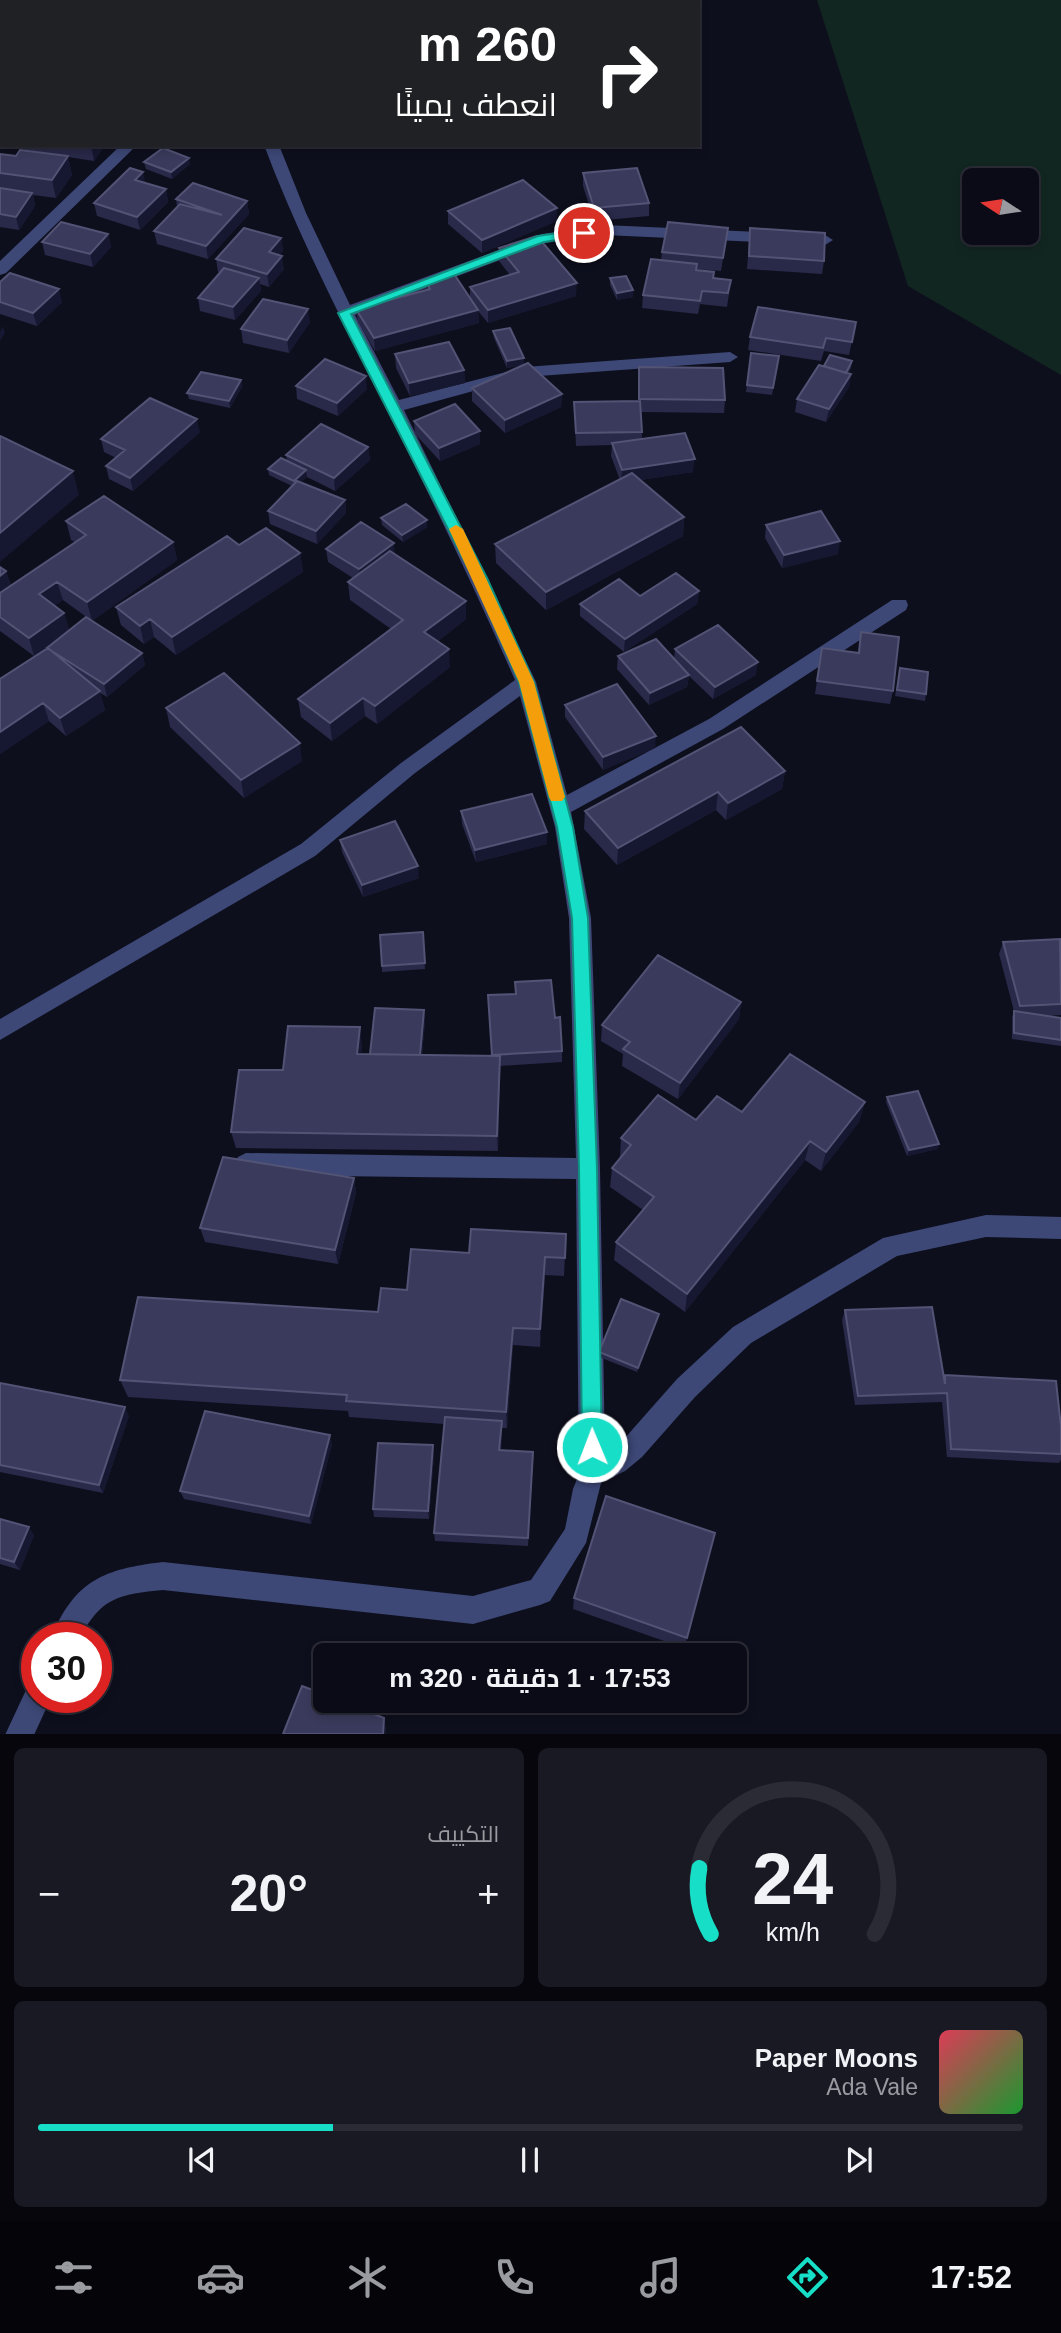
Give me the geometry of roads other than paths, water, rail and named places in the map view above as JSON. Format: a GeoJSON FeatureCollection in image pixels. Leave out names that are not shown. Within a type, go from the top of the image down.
{"type":"FeatureCollection","features":[{"type":"Feature","properties":{"kind":"street"},"geometry":{"type":"LineString","coordinates":[[0,270],[128,147]]}},
{"type":"Feature","properties":{"kind":"street"},"geometry":{"type":"LineString","coordinates":[[73,1622],[92,1595],[121,1581],[163,1576],[473,1610],[540,1591],[577,1534],[586,1489],[592,1474],[588,1169],[580,918],[560,808],[526,682],[480,578],[344,313],[293,207],[272,147]]}},
{"type":"Feature","properties":{"kind":"street"},"geometry":{"type":"LineString","coordinates":[[344,313],[542,239],[555,237],[604,230],[825,240]]}},
{"type":"Feature","properties":{"kind":"street"},"geometry":{"type":"LineString","coordinates":[[394,408],[525,372],[730,357]]}},
{"type":"Feature","properties":{"kind":"street"},"geometry":{"type":"LineString","coordinates":[[560,808],[716,724],[899,605]]}},
{"type":"Feature","properties":{"kind":"street"},"geometry":{"type":"LineString","coordinates":[[0,1030],[308,850],[408,768],[526,682]]}},
{"type":"Feature","properties":{"kind":"street"},"geometry":{"type":"LineString","coordinates":[[246,1164],[588,1169]]}},
{"type":"Feature","properties":{"kind":"street"},"geometry":{"type":"LineString","coordinates":[[592,1474],[633,1448],[686,1388],[742,1335],[892,1246],[985,1226],[1061,1228]]}},
{"type":"Feature","properties":{"kind":"street"},"geometry":{"type":"LineString","coordinates":[[19,1734],[30,1713]]}}]}
